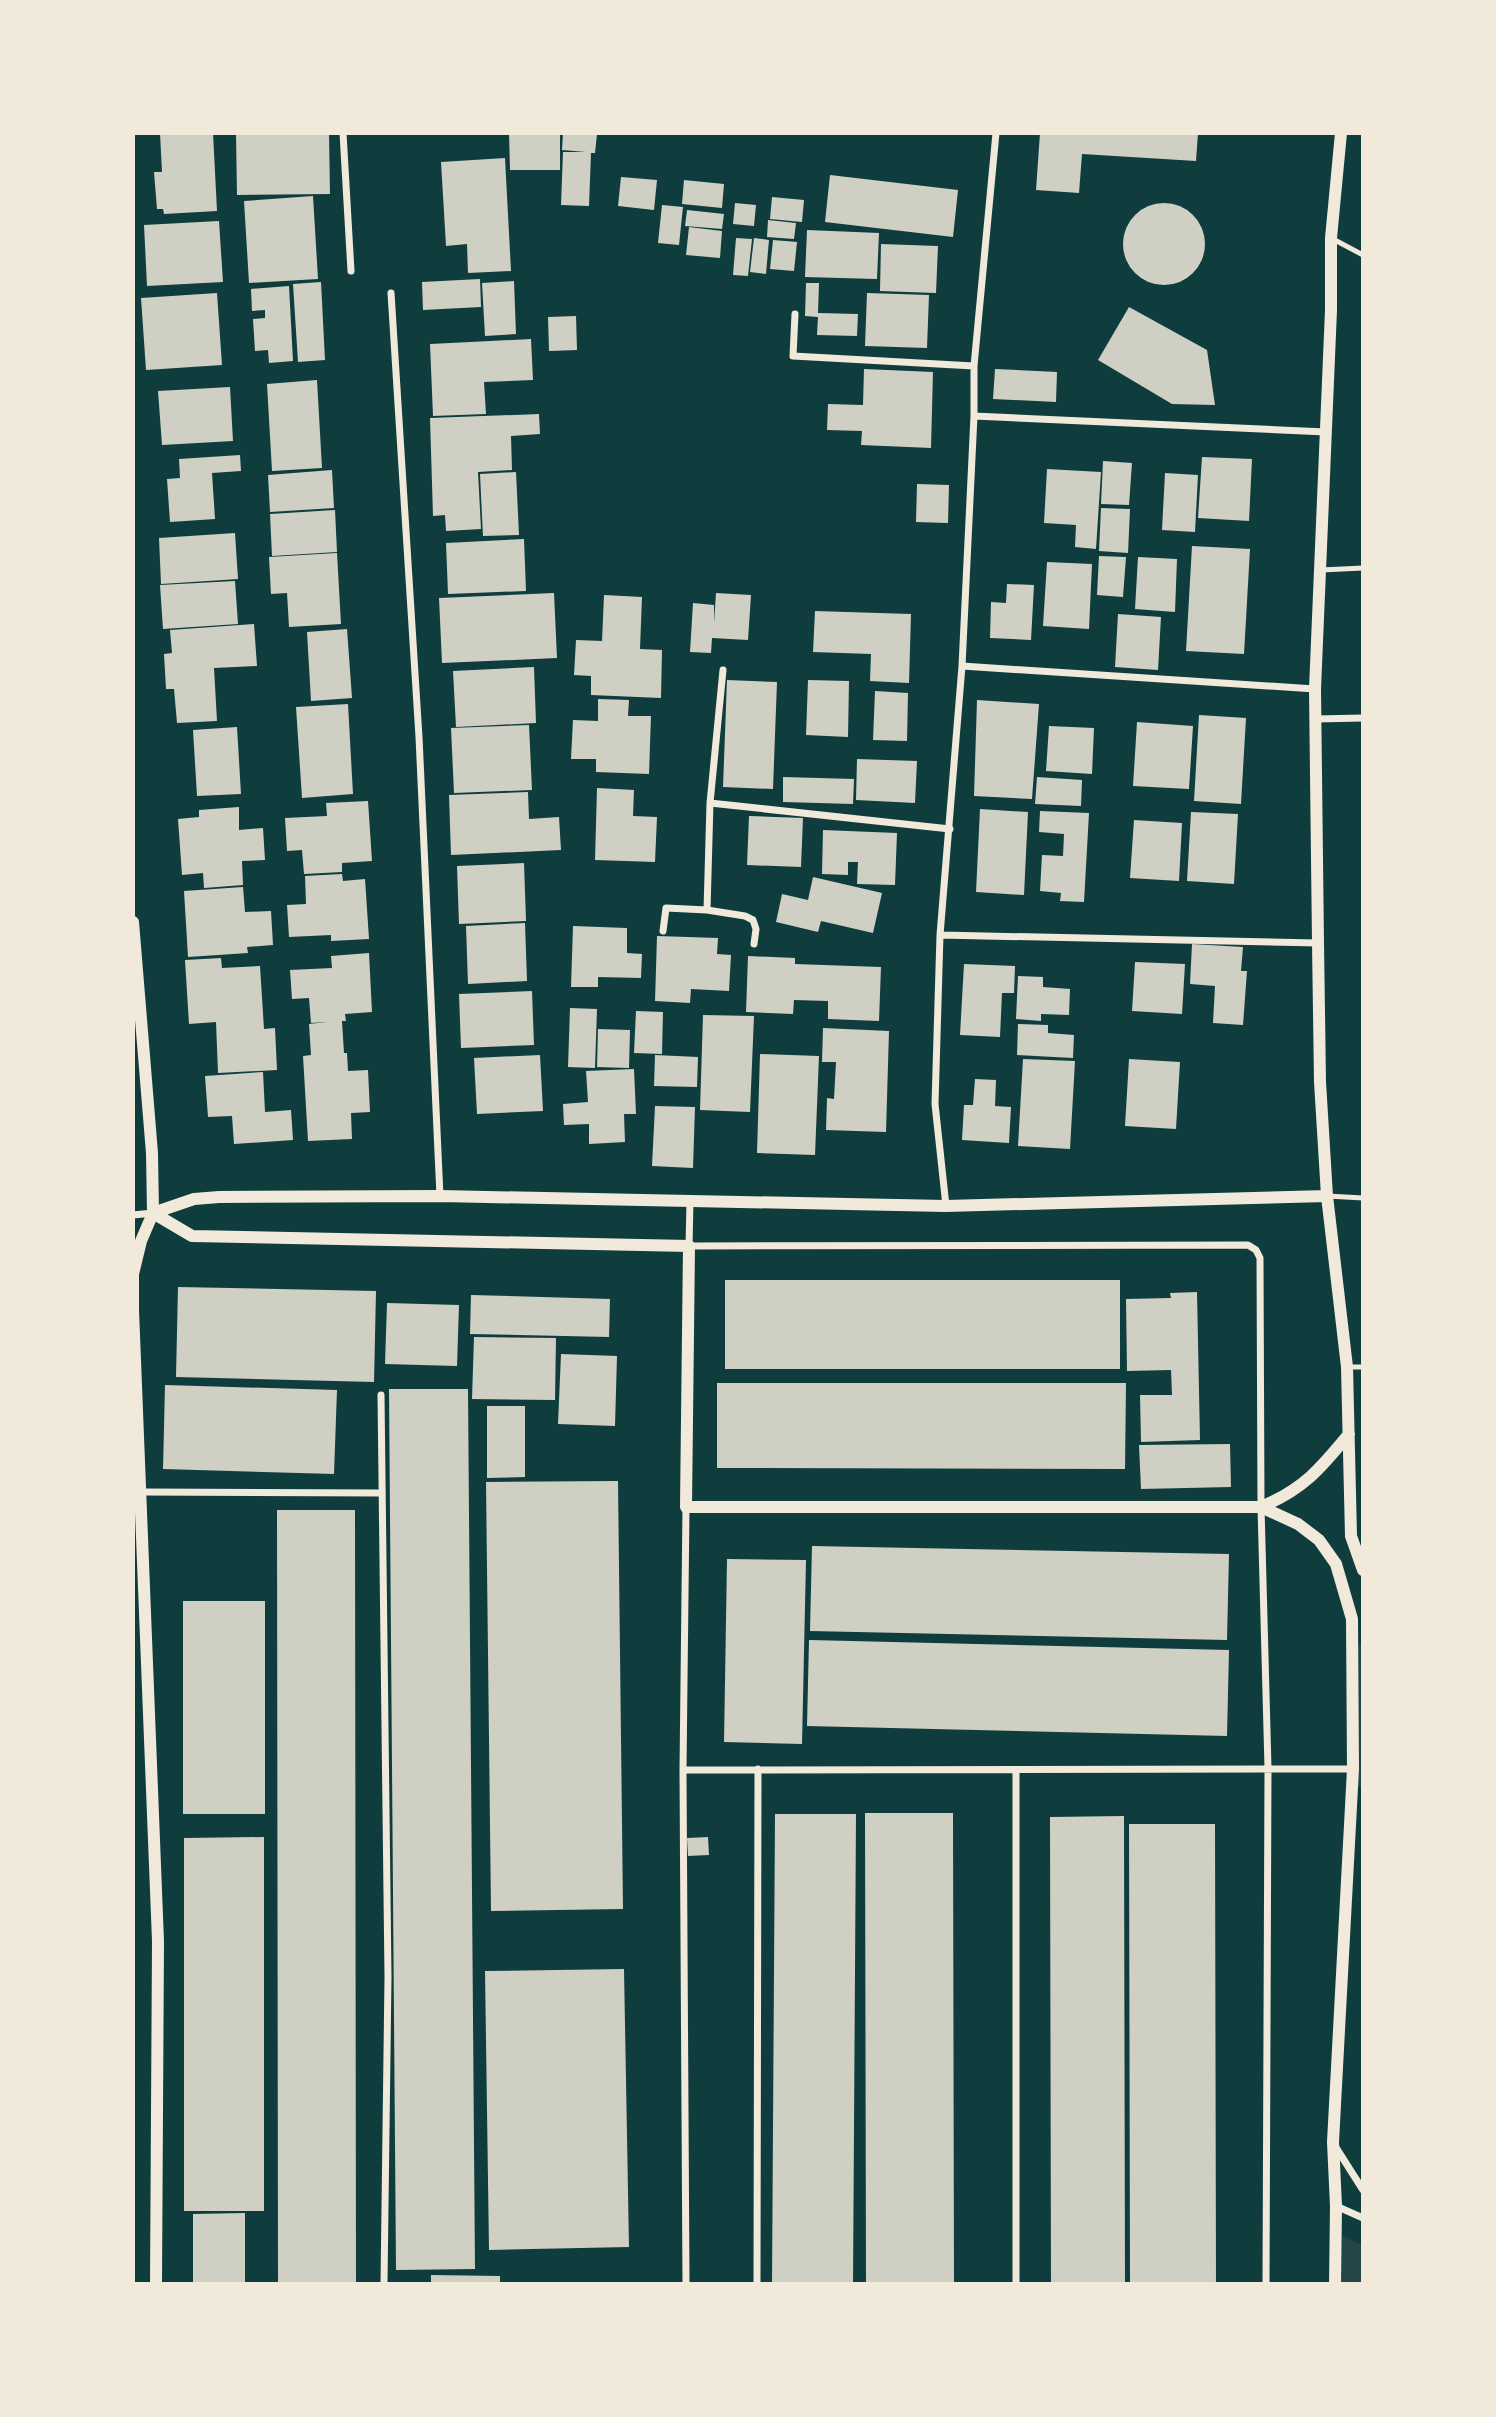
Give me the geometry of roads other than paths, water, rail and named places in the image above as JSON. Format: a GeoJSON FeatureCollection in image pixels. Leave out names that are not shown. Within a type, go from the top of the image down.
{"type":"FeatureCollection","features":[{"type":"Feature","properties":{"kind":"street"},"geometry":{"type":"LineString","coordinates":[[344,133],[351,271]]}},
{"type":"Feature","properties":{"kind":"street"},"geometry":{"type":"LineString","coordinates":[[946,1206],[934,1104],[940,935],[962,666],[974,366],[996,133]]}},
{"type":"Feature","properties":{"kind":"street"},"geometry":{"type":"LineString","coordinates":[[1341,133],[1331,238],[1315,689],[1320,1082],[1327,1196],[1347,1367],[1351,1536],[1363,1570]]}},
{"type":"Feature","properties":{"kind":"street"},"geometry":{"type":"LineString","coordinates":[[391,293],[419,737],[440,1196]]}},
{"type":"Feature","properties":{"kind":"street"},"geometry":{"type":"LineString","coordinates":[[795,314],[793,356],[974,366]]}},
{"type":"Feature","properties":{"kind":"street"},"geometry":{"type":"LineString","coordinates":[[974,416],[1326,432]]}},
{"type":"Feature","properties":{"kind":"street"},"geometry":{"type":"LineString","coordinates":[[962,666],[1315,689]]}},
{"type":"Feature","properties":{"kind":"street"},"geometry":{"type":"LineString","coordinates":[[708,910],[710,803],[723,670]]}},
{"type":"Feature","properties":{"kind":"street"},"geometry":{"type":"LineString","coordinates":[[1315,719],[1363,718]]}},
{"type":"Feature","properties":{"kind":"street"},"geometry":{"type":"LineString","coordinates":[[710,803],[950,829]]}},
{"type":"Feature","properties":{"kind":"street"},"geometry":{"type":"LineString","coordinates":[[663,931],[666,908],[708,910],[745,916],[753,920],[756,929],[754,944]]}},
{"type":"Feature","properties":{"kind":"street"},"geometry":{"type":"LineString","coordinates":[[133,922],[152,1153],[153,1213],[141,1241],[134,1274],[158,1941],[156,2284]]}},
{"type":"Feature","properties":{"kind":"street"},"geometry":{"type":"LineString","coordinates":[[940,935],[1318,943]]}},
{"type":"Feature","properties":{"kind":"street"},"geometry":{"type":"LineString","coordinates":[[133,1214],[153,1213],[194,1199],[219,1197],[440,1196],[946,1206],[1327,1196]]}},
{"type":"Feature","properties":{"kind":"street"},"geometry":{"type":"LineString","coordinates":[[686,2284],[683,1770],[690,1201]]}},
{"type":"Feature","properties":{"kind":"street"},"geometry":{"type":"LineString","coordinates":[[153,1213],[192,1236],[689,1246],[1248,1245],[1256,1250],[1260,1258],[1268,1768],[1266,2284]]}},
{"type":"Feature","properties":{"kind":"street"},"geometry":{"type":"LineString","coordinates":[[382,1395],[388,1978],[384,2284]]}},
{"type":"Feature","properties":{"kind":"street"},"geometry":{"type":"LineString","coordinates":[[1263,1507],[1302,1485],[1318,1471],[1349,1434]]}},
{"type":"Feature","properties":{"kind":"street"},"geometry":{"type":"LineString","coordinates":[[141,1492],[382,1493]]}},
{"type":"Feature","properties":{"kind":"street"},"geometry":{"type":"LineString","coordinates":[[686,1507],[1263,1507],[1298,1524],[1319,1540],[1336,1564],[1352,1619],[1353,1769],[1357,1793],[1333,2142],[1335,2284]]}},
{"type":"Feature","properties":{"kind":"street"},"geometry":{"type":"LineString","coordinates":[[1353,1653],[1363,1642]]}},
{"type":"Feature","properties":{"kind":"street"},"geometry":{"type":"LineString","coordinates":[[757,2284],[758,1769]]}},
{"type":"Feature","properties":{"kind":"street"},"geometry":{"type":"LineString","coordinates":[[683,1770],[1353,1769]]}},
{"type":"Feature","properties":{"kind":"street"},"geometry":{"type":"LineString","coordinates":[[1016,1770],[1016,2284]]}},
{"type":"Feature","properties":{"kind":"street"},"geometry":{"type":"LineString","coordinates":[[1333,2142],[1363,2190]]}},
{"type":"Feature","properties":{"kind":"street"},"geometry":{"type":"LineString","coordinates":[[1336,2206],[1363,2218]]}},
{"type":"Feature","properties":{"kind":"lane"},"geometry":{"type":"LineString","coordinates":[[1331,238],[1363,255]]}},
{"type":"Feature","properties":{"kind":"lane"},"geometry":{"type":"LineString","coordinates":[[1320,570],[1363,568]]}},
{"type":"Feature","properties":{"kind":"lane"},"geometry":{"type":"LineString","coordinates":[[1327,1196],[1363,1198]]}},
{"type":"Feature","properties":{"kind":"lane"},"geometry":{"type":"LineString","coordinates":[[1347,1367],[1363,1367]]}}]}
